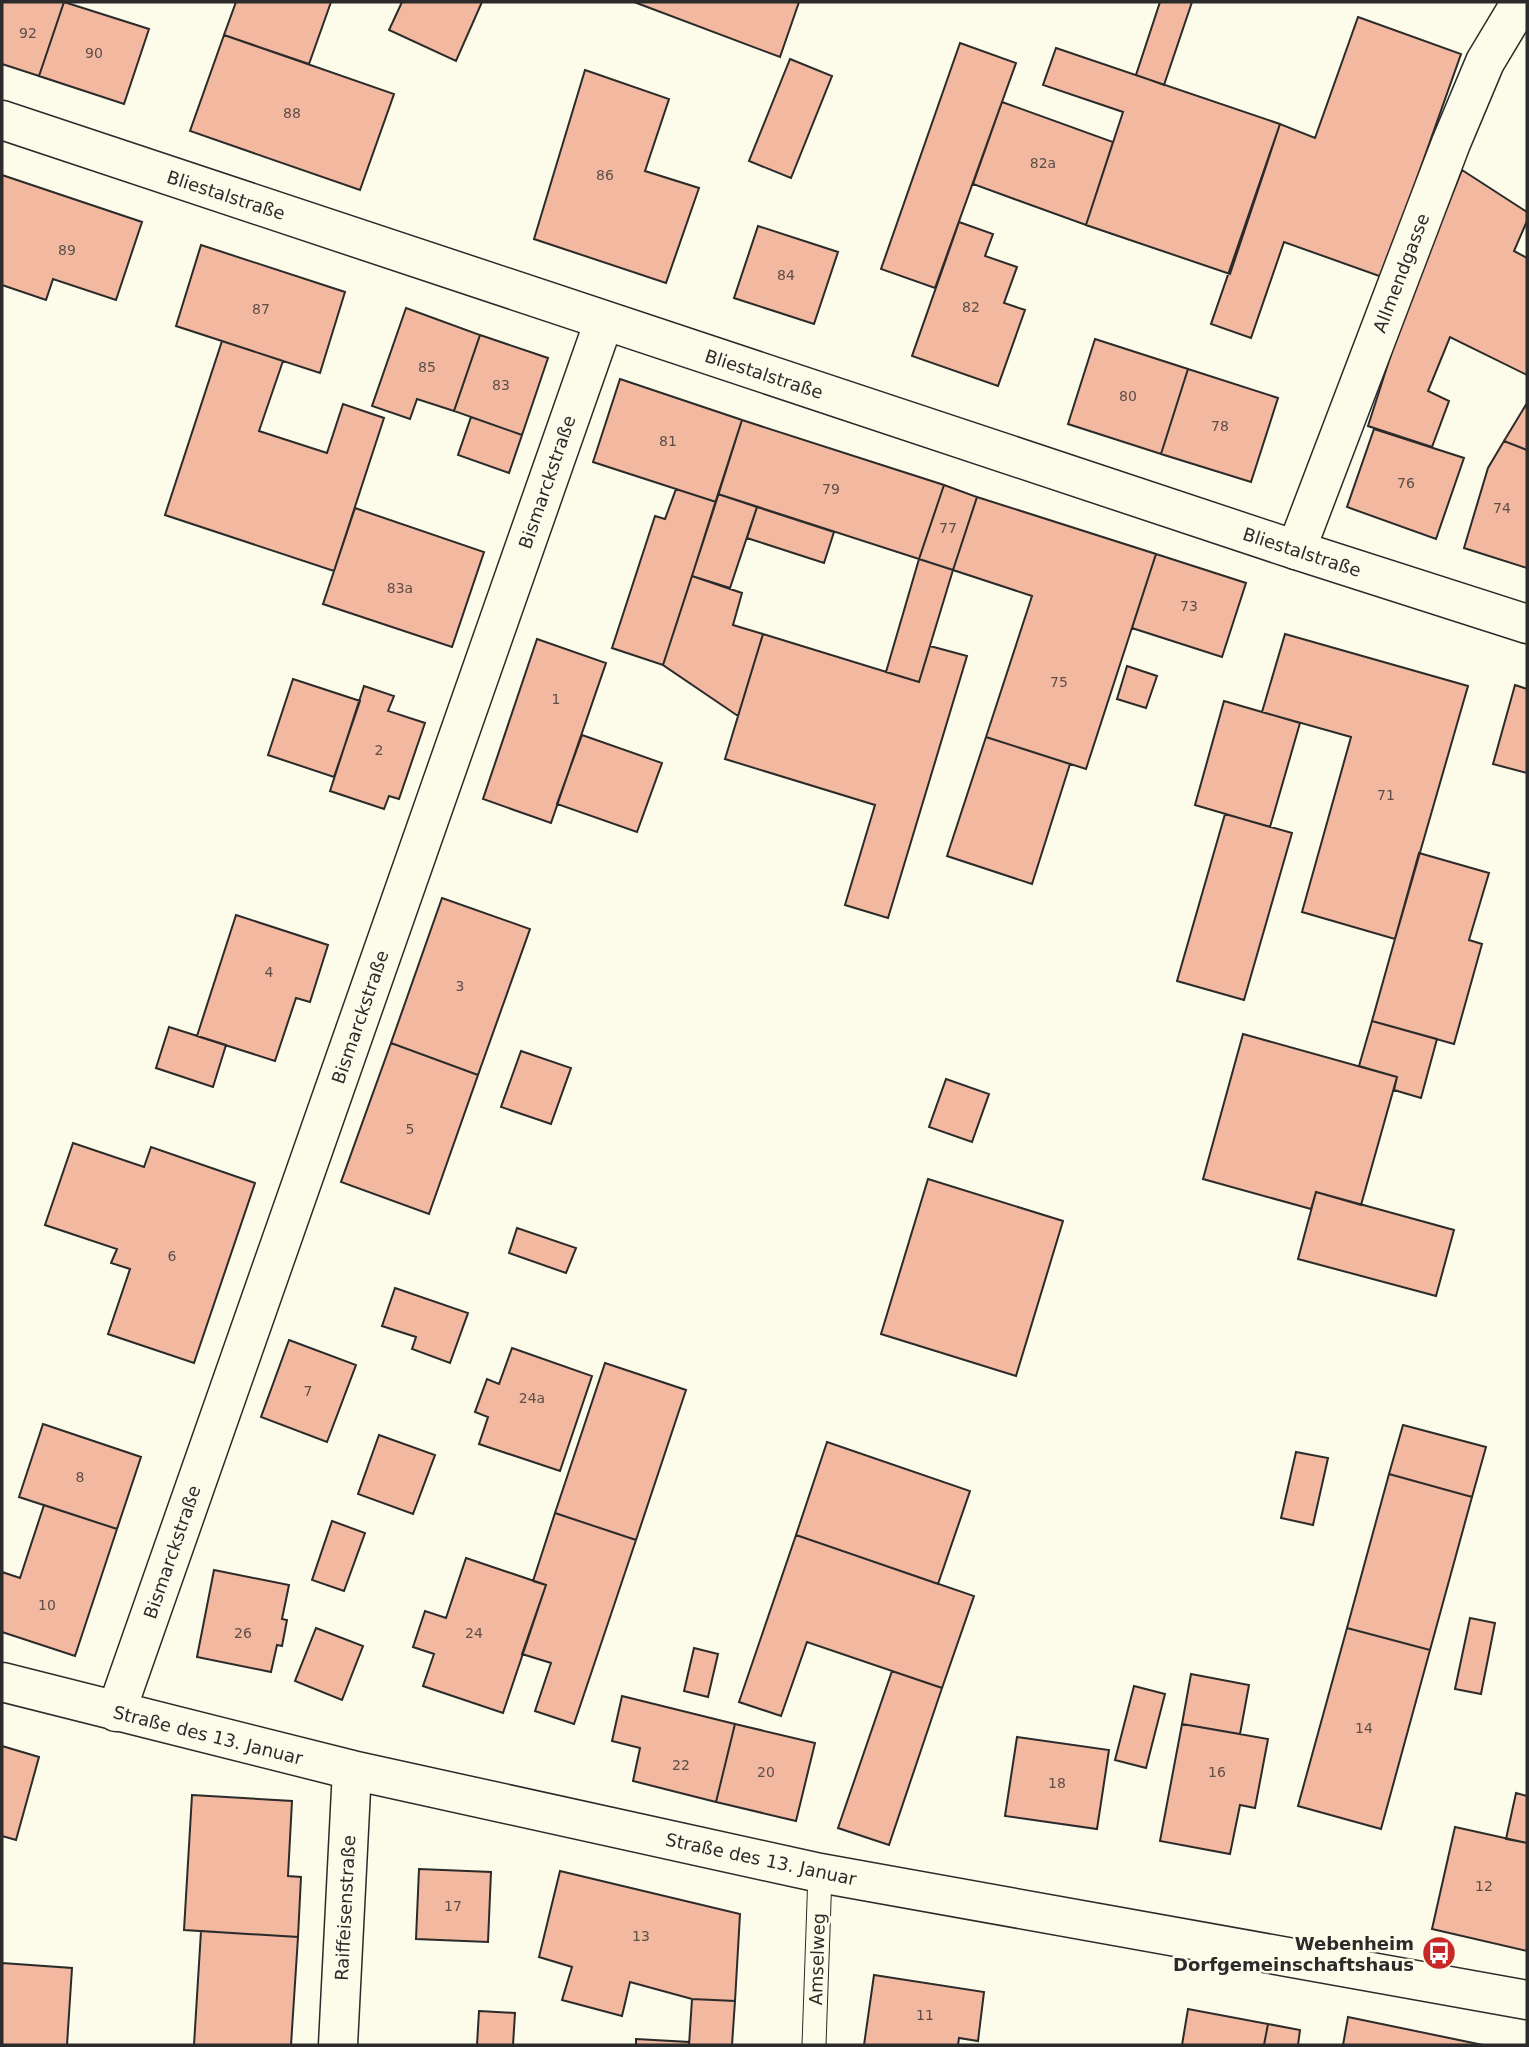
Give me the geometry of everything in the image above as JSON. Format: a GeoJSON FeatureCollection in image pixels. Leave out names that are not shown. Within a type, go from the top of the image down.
{"type":"FeatureCollection","features":[{"type":"Feature","properties":{"kind":"street","name":"Allmendgasse"},"geometry":{"type":"LineString","coordinates":[[1296,550],[1451,144],[1485,62],[1521,2]]}},
{"type":"Feature","properties":{"kind":"street","name":"Bliestalstraße"},"geometry":{"type":"LineString","coordinates":[[2,120],[1296,550],[1527,624]]}},
{"type":"Feature","properties":{"kind":"street","name":"Bismarckstraße"},"geometry":{"type":"LineString","coordinates":[[116,1712],[604,321]]}},
{"type":"Feature","properties":{"kind":"street","name":"Straße des 13. Januar"},"geometry":{"type":"LineString","coordinates":[[2,1682],[352,1770],[820,1872],[1527,2000]]}},
{"type":"Feature","properties":{"kind":"street","name":"Raiffeisenstraße"},"geometry":{"type":"LineString","coordinates":[[338,2045],[352,1770]]}},
{"type":"Feature","properties":{"kind":"lane","name":"Amselweg"},"geometry":{"type":"LineString","coordinates":[[814,2045],[820,1872]]}},
{"type":"Feature","properties":{"kind":"building"},"geometry":{"type":"Polygon","coordinates":[[[2,2],[64,2],[39,76],[2,64],[2,2]]]}},
{"type":"Feature","properties":{"kind":"building"},"geometry":{"type":"Polygon","coordinates":[[[64,2],[149,29],[124,104],[39,76],[64,2]]]}},
{"type":"Feature","properties":{"kind":"building"},"geometry":{"type":"Polygon","coordinates":[[[236,2],[331,2],[309,64],[224,35],[236,2]]]}},
{"type":"Feature","properties":{"kind":"building"},"geometry":{"type":"Polygon","coordinates":[[[402,2],[482,2],[456,61],[389,30],[402,2]]]}},
{"type":"Feature","properties":{"kind":"building"},"geometry":{"type":"Polygon","coordinates":[[[634,2],[799,2],[780,57],[634,2]]]}},
{"type":"Feature","properties":{"kind":"building"},"geometry":{"type":"Polygon","coordinates":[[[1160,2],[1192,2],[1164,85],[1136,75],[1160,2]]]}},
{"type":"Feature","properties":{"kind":"building"},"geometry":{"type":"Polygon","coordinates":[[[1358,17],[1461,54],[1382,277],[1284,242],[1251,338],[1211,324],[1280,124],[1315,138],[1358,17]]]}},
{"type":"Feature","properties":{"kind":"building"},"geometry":{"type":"Polygon","coordinates":[[[224,35],[394,94],[360,190],[190,131],[224,35]]]}},
{"type":"Feature","properties":{"kind":"building"},"geometry":{"type":"Polygon","coordinates":[[[960,43],[1016,63],[935,288],[881,269],[960,43]]]}},
{"type":"Feature","properties":{"kind":"building"},"geometry":{"type":"Polygon","coordinates":[[[1056,48],[1280,124],[1230,274],[1086,225],[1123,112],[1043,85],[1056,48]]]}},
{"type":"Feature","properties":{"kind":"building"},"geometry":{"type":"Polygon","coordinates":[[[790,59],[832,76],[791,178],[749,161],[790,59]]]}},
{"type":"Feature","properties":{"kind":"building"},"geometry":{"type":"Polygon","coordinates":[[[585,70],[669,99],[645,171],[699,188],[666,283],[534,239],[585,70]]]}},
{"type":"Feature","properties":{"kind":"building"},"geometry":{"type":"Polygon","coordinates":[[[1002,102],[1113,142],[1086,225],[973,184],[1002,102]]]}},
{"type":"Feature","properties":{"kind":"building"},"geometry":{"type":"Polygon","coordinates":[[[1462,170],[1527,212],[1527,221],[1514,251],[1527,258],[1527,375],[1450,337],[1428,391],[1449,401],[1432,447],[1368,426],[1404,314],[1462,170]]]}},
{"type":"Feature","properties":{"kind":"building"},"geometry":{"type":"Polygon","coordinates":[[[2,175],[142,222],[116,300],[53,279],[46,300],[2,285],[2,175]]]}},
{"type":"Feature","properties":{"kind":"building"},"geometry":{"type":"Polygon","coordinates":[[[959,222],[993,234],[985,256],[1017,267],[1004,303],[1025,310],[998,386],[912,356],[959,222]]]}},
{"type":"Feature","properties":{"kind":"building"},"geometry":{"type":"Polygon","coordinates":[[[758,226],[838,252],[814,324],[734,298],[758,226]]]}},
{"type":"Feature","properties":{"kind":"building"},"geometry":{"type":"Polygon","coordinates":[[[201,245],[345,292],[320,373],[176,326],[201,245]]]}},
{"type":"Feature","properties":{"kind":"building"},"geometry":{"type":"Polygon","coordinates":[[[406,308],[480,335],[454,411],[417,399],[410,419],[372,406],[406,308]]]}},
{"type":"Feature","properties":{"kind":"building"},"geometry":{"type":"Polygon","coordinates":[[[480,335],[548,358],[522,435],[454,411],[480,335]]]}},
{"type":"Feature","properties":{"kind":"building"},"geometry":{"type":"Polygon","coordinates":[[[1095,339],[1188,369],[1161,454],[1068,424],[1095,339]]]}},
{"type":"Feature","properties":{"kind":"building"},"geometry":{"type":"Polygon","coordinates":[[[222,341],[283,361],[259,431],[327,453],[343,404],[384,418],[334,571],[165,515],[222,341]]]}},
{"type":"Feature","properties":{"kind":"building"},"geometry":{"type":"Polygon","coordinates":[[[1188,369],[1278,398],[1251,482],[1161,454],[1188,369]]]}},
{"type":"Feature","properties":{"kind":"building"},"geometry":{"type":"Polygon","coordinates":[[[620,379],[742,420],[716,502],[593,462],[620,379]]]}},
{"type":"Feature","properties":{"kind":"building"},"geometry":{"type":"Polygon","coordinates":[[[1527,403],[1527,450],[1504,441],[1527,403]]]}},
{"type":"Feature","properties":{"kind":"building"},"geometry":{"type":"Polygon","coordinates":[[[471,417],[522,435],[509,473],[458,455],[471,417]]]}},
{"type":"Feature","properties":{"kind":"building"},"geometry":{"type":"Polygon","coordinates":[[[742,420],[944,485],[919,559],[718,494],[742,420]]]}},
{"type":"Feature","properties":{"kind":"building"},"geometry":{"type":"Polygon","coordinates":[[[1374,429],[1464,458],[1436,539],[1347,507],[1374,429]]]}},
{"type":"Feature","properties":{"kind":"building"},"geometry":{"type":"Polygon","coordinates":[[[1504,441],[1527,450],[1527,568],[1464,548],[1488,468],[1504,441]]]}},
{"type":"Feature","properties":{"kind":"building"},"geometry":{"type":"Polygon","coordinates":[[[944,485],[977,497],[953,570],[919,559],[944,485]]]}},
{"type":"Feature","properties":{"kind":"building"},"geometry":{"type":"Polygon","coordinates":[[[676,489],[716,502],[663,665],[612,648],[655,516],[665,519],[676,489]]]}},
{"type":"Feature","properties":{"kind":"building"},"geometry":{"type":"Polygon","coordinates":[[[718,494],[757,507],[730,588],[692,576],[718,494]]]}},
{"type":"Feature","properties":{"kind":"building"},"geometry":{"type":"Polygon","coordinates":[[[977,497],[1156,554],[1086,769],[986,737],[1032,596],[953,570],[977,497]]]}},
{"type":"Feature","properties":{"kind":"building"},"geometry":{"type":"Polygon","coordinates":[[[757,507],[834,532],[824,563],[747,538],[757,507]]]}},
{"type":"Feature","properties":{"kind":"building"},"geometry":{"type":"Polygon","coordinates":[[[355,508],[484,552],[452,647],[323,604],[355,508]]]}},
{"type":"Feature","properties":{"kind":"building"},"geometry":{"type":"Polygon","coordinates":[[[1156,554],[1246,583],[1222,657],[1132,628],[1156,554]]]}},
{"type":"Feature","properties":{"kind":"building"},"geometry":{"type":"Polygon","coordinates":[[[919,559],[953,570],[919,682],[886,672],[919,559]]]}},
{"type":"Feature","properties":{"kind":"building"},"geometry":{"type":"Polygon","coordinates":[[[692,576],[742,593],[733,625],[763,634],[738,716],[663,665],[692,576]]]}},
{"type":"Feature","properties":{"kind":"building"},"geometry":{"type":"Polygon","coordinates":[[[763,634],[919,682],[930,646],[967,656],[888,918],[845,905],[875,805],[725,759],[763,634]]]}},
{"type":"Feature","properties":{"kind":"building"},"geometry":{"type":"Polygon","coordinates":[[[1285,634],[1468,686],[1395,939],[1302,912],[1351,737],[1262,712],[1285,634]]]}},
{"type":"Feature","properties":{"kind":"building"},"geometry":{"type":"Polygon","coordinates":[[[537,639],[606,663],[551,823],[483,799],[537,639]]]}},
{"type":"Feature","properties":{"kind":"building"},"geometry":{"type":"Polygon","coordinates":[[[1127,666],[1157,676],[1146,708],[1117,699],[1127,666]]]}},
{"type":"Feature","properties":{"kind":"building"},"geometry":{"type":"Polygon","coordinates":[[[293,679],[360,701],[334,777],[268,755],[293,679]]]}},
{"type":"Feature","properties":{"kind":"building"},"geometry":{"type":"Polygon","coordinates":[[[1515,685],[1527,689],[1527,773],[1493,764],[1515,685]]]}},
{"type":"Feature","properties":{"kind":"building"},"geometry":{"type":"Polygon","coordinates":[[[364,686],[394,696],[388,711],[425,723],[399,799],[389,796],[384,809],[330,791],[364,686]]]}},
{"type":"Feature","properties":{"kind":"building"},"geometry":{"type":"Polygon","coordinates":[[[1224,701],[1300,723],[1270,827],[1195,805],[1224,701]]]}},
{"type":"Feature","properties":{"kind":"building"},"geometry":{"type":"Polygon","coordinates":[[[582,735],[662,763],[637,832],[557,804],[582,735]]]}},
{"type":"Feature","properties":{"kind":"building"},"geometry":{"type":"Polygon","coordinates":[[[986,737],[1070,764],[1032,884],[947,856],[986,737]]]}},
{"type":"Feature","properties":{"kind":"building"},"geometry":{"type":"Polygon","coordinates":[[[1225,814],[1292,833],[1244,1000],[1177,981],[1225,814]]]}},
{"type":"Feature","properties":{"kind":"building"},"geometry":{"type":"Polygon","coordinates":[[[1419,853],[1489,873],[1469,940],[1482,944],[1454,1044],[1372,1021],[1419,853]]]}},
{"type":"Feature","properties":{"kind":"building"},"geometry":{"type":"Polygon","coordinates":[[[442,898],[530,929],[478,1075],[391,1043],[442,898]]]}},
{"type":"Feature","properties":{"kind":"building"},"geometry":{"type":"Polygon","coordinates":[[[236,915],[328,945],[310,1002],[296,998],[275,1061],[197,1036],[236,915]]]}},
{"type":"Feature","properties":{"kind":"building"},"geometry":{"type":"Polygon","coordinates":[[[1372,1021],[1437,1039],[1421,1098],[1394,1090],[1397,1077],[1359,1066],[1372,1021]]]}},
{"type":"Feature","properties":{"kind":"building"},"geometry":{"type":"Polygon","coordinates":[[[169,1027],[226,1045],[213,1087],[156,1068],[169,1027]]]}},
{"type":"Feature","properties":{"kind":"building"},"geometry":{"type":"Polygon","coordinates":[[[1243,1034],[1397,1077],[1361,1205],[1316,1192],[1311,1209],[1203,1179],[1243,1034]]]}},
{"type":"Feature","properties":{"kind":"building"},"geometry":{"type":"Polygon","coordinates":[[[391,1043],[478,1075],[429,1214],[341,1182],[391,1043]]]}},
{"type":"Feature","properties":{"kind":"building"},"geometry":{"type":"Polygon","coordinates":[[[521,1051],[571,1068],[551,1124],[501,1107],[521,1051]]]}},
{"type":"Feature","properties":{"kind":"building"},"geometry":{"type":"Polygon","coordinates":[[[946,1079],[989,1094],[972,1142],[929,1127],[946,1079]]]}},
{"type":"Feature","properties":{"kind":"building"},"geometry":{"type":"Polygon","coordinates":[[[73,1143],[144,1167],[151,1147],[255,1183],[194,1363],[108,1334],[130,1269],[111,1263],[117,1249],[45,1225],[73,1143]]]}},
{"type":"Feature","properties":{"kind":"building"},"geometry":{"type":"Polygon","coordinates":[[[928,1179],[1063,1221],[1016,1376],[881,1334],[928,1179]]]}},
{"type":"Feature","properties":{"kind":"building"},"geometry":{"type":"Polygon","coordinates":[[[1316,1192],[1454,1230],[1436,1296],[1298,1259],[1316,1192]]]}},
{"type":"Feature","properties":{"kind":"building"},"geometry":{"type":"Polygon","coordinates":[[[517,1228],[576,1248],[566,1273],[509,1253],[517,1228]]]}},
{"type":"Feature","properties":{"kind":"building"},"geometry":{"type":"Polygon","coordinates":[[[395,1288],[468,1313],[450,1363],[412,1349],[416,1337],[382,1326],[395,1288]]]}},
{"type":"Feature","properties":{"kind":"building"},"geometry":{"type":"Polygon","coordinates":[[[289,1340],[356,1365],[327,1442],[261,1417],[289,1340]]]}},
{"type":"Feature","properties":{"kind":"building"},"geometry":{"type":"Polygon","coordinates":[[[512,1348],[592,1376],[560,1471],[479,1444],[488,1417],[475,1412],[487,1379],[499,1384],[512,1348]]]}},
{"type":"Feature","properties":{"kind":"building"},"geometry":{"type":"Polygon","coordinates":[[[605,1363],[686,1390],[636,1540],[555,1513],[605,1363]]]}},
{"type":"Feature","properties":{"kind":"building"},"geometry":{"type":"Polygon","coordinates":[[[43,1424],[141,1457],[117,1529],[19,1497],[43,1424]]]}},
{"type":"Feature","properties":{"kind":"building"},"geometry":{"type":"Polygon","coordinates":[[[1403,1425],[1486,1447],[1472,1497],[1389,1474],[1403,1425]]]}},
{"type":"Feature","properties":{"kind":"building"},"geometry":{"type":"Polygon","coordinates":[[[379,1435],[435,1455],[413,1514],[358,1494],[379,1435]]]}},
{"type":"Feature","properties":{"kind":"building"},"geometry":{"type":"Polygon","coordinates":[[[827,1442],[970,1491],[938,1584],[796,1535],[827,1442]]]}},
{"type":"Feature","properties":{"kind":"building"},"geometry":{"type":"Polygon","coordinates":[[[1296,1452],[1328,1458],[1313,1525],[1281,1518],[1296,1452]]]}},
{"type":"Feature","properties":{"kind":"building"},"geometry":{"type":"Polygon","coordinates":[[[1389,1474],[1472,1497],[1430,1650],[1347,1628],[1389,1474]]]}},
{"type":"Feature","properties":{"kind":"building"},"geometry":{"type":"Polygon","coordinates":[[[44,1505],[117,1529],[75,1656],[2,1632],[2,1572],[20,1578],[44,1505]]]}},
{"type":"Feature","properties":{"kind":"building"},"geometry":{"type":"Polygon","coordinates":[[[555,1513],[636,1540],[574,1724],[535,1711],[551,1663],[522,1654],[546,1585],[533,1581],[555,1513]]]}},
{"type":"Feature","properties":{"kind":"building"},"geometry":{"type":"Polygon","coordinates":[[[332,1521],[365,1533],[344,1591],[312,1580],[332,1521]]]}},
{"type":"Feature","properties":{"kind":"building"},"geometry":{"type":"Polygon","coordinates":[[[796,1535],[974,1596],[942,1688],[807,1642],[781,1716],[739,1702],[796,1535]]]}},
{"type":"Feature","properties":{"kind":"building"},"geometry":{"type":"Polygon","coordinates":[[[466,1558],[546,1585],[503,1713],[423,1686],[434,1654],[413,1647],[425,1611],[446,1618],[466,1558]]]}},
{"type":"Feature","properties":{"kind":"building"},"geometry":{"type":"Polygon","coordinates":[[[214,1570],[289,1585],[282,1619],[287,1620],[282,1646],[277,1645],[271,1672],[197,1657],[214,1570]]]}},
{"type":"Feature","properties":{"kind":"building"},"geometry":{"type":"Polygon","coordinates":[[[1470,1618],[1495,1623],[1481,1694],[1455,1689],[1470,1618]]]}},
{"type":"Feature","properties":{"kind":"building"},"geometry":{"type":"Polygon","coordinates":[[[316,1628],[363,1646],[342,1700],[295,1681],[316,1628]]]}},
{"type":"Feature","properties":{"kind":"building"},"geometry":{"type":"Polygon","coordinates":[[[1347,1628],[1430,1650],[1381,1829],[1298,1806],[1347,1628]]]}},
{"type":"Feature","properties":{"kind":"building"},"geometry":{"type":"Polygon","coordinates":[[[694,1648],[718,1654],[708,1697],[684,1691],[694,1648]]]}},
{"type":"Feature","properties":{"kind":"building"},"geometry":{"type":"Polygon","coordinates":[[[892,1671],[942,1688],[889,1845],[838,1828],[892,1671]]]}},
{"type":"Feature","properties":{"kind":"building"},"geometry":{"type":"Polygon","coordinates":[[[1191,1674],[1249,1685],[1240,1734],[1182,1724],[1191,1674]]]}},
{"type":"Feature","properties":{"kind":"building"},"geometry":{"type":"Polygon","coordinates":[[[1134,1686],[1165,1694],[1146,1768],[1115,1760],[1134,1686]]]}},
{"type":"Feature","properties":{"kind":"building"},"geometry":{"type":"Polygon","coordinates":[[[622,1696],[735,1724],[716,1802],[633,1781],[640,1748],[612,1741],[622,1696]]]}},
{"type":"Feature","properties":{"kind":"building"},"geometry":{"type":"Polygon","coordinates":[[[735,1724],[815,1743],[796,1821],[716,1802],[735,1724]]]}},
{"type":"Feature","properties":{"kind":"building"},"geometry":{"type":"Polygon","coordinates":[[[1182,1724],[1268,1739],[1255,1808],[1240,1805],[1230,1854],[1160,1841],[1182,1724]]]}},
{"type":"Feature","properties":{"kind":"building"},"geometry":{"type":"Polygon","coordinates":[[[1017,1737],[1109,1750],[1097,1829],[1005,1816],[1017,1737]]]}},
{"type":"Feature","properties":{"kind":"building"},"geometry":{"type":"Polygon","coordinates":[[[2,1746],[39,1757],[16,1840],[2,1836],[2,1746]]]}},
{"type":"Feature","properties":{"kind":"building"},"geometry":{"type":"Polygon","coordinates":[[[1516,1793],[1527,1796],[1527,1843],[1506,1839],[1516,1793]]]}},
{"type":"Feature","properties":{"kind":"building"},"geometry":{"type":"Polygon","coordinates":[[[192,1795],[292,1801],[288,1876],[301,1877],[298,1937],[184,1930],[192,1795]]]}},
{"type":"Feature","properties":{"kind":"building"},"geometry":{"type":"Polygon","coordinates":[[[1455,1827],[1527,1843],[1527,1951],[1432,1929],[1455,1827]]]}},
{"type":"Feature","properties":{"kind":"building"},"geometry":{"type":"Polygon","coordinates":[[[419,1869],[491,1872],[488,1942],[416,1939],[419,1869]]]}},
{"type":"Feature","properties":{"kind":"building"},"geometry":{"type":"Polygon","coordinates":[[[560,1871],[740,1914],[735,2001],[692,1999],[630,1982],[622,2016],[562,2000],[572,1967],[539,1957],[560,1871]]]}},
{"type":"Feature","properties":{"kind":"building"},"geometry":{"type":"Polygon","coordinates":[[[201,1931],[298,1937],[291,2045],[194,2045],[201,1931]]]}},
{"type":"Feature","properties":{"kind":"building"},"geometry":{"type":"Polygon","coordinates":[[[2,1963],[72,1968],[67,2045],[2,2045],[2,1963]]]}},
{"type":"Feature","properties":{"kind":"building"},"geometry":{"type":"Polygon","coordinates":[[[874,1975],[984,1992],[978,2041],[959,2038],[958,2045],[864,2045],[874,1975]]]}},
{"type":"Feature","properties":{"kind":"building"},"geometry":{"type":"Polygon","coordinates":[[[692,1999],[735,2001],[732,2045],[689,2045],[692,1999]]]}},
{"type":"Feature","properties":{"kind":"building"},"geometry":{"type":"Polygon","coordinates":[[[1188,2009],[1268,2024],[1264,2045],[1182,2045],[1188,2009]]]}},
{"type":"Feature","properties":{"kind":"building"},"geometry":{"type":"Polygon","coordinates":[[[479,2011],[515,2013],[513,2045],[477,2045],[479,2011]]]}},
{"type":"Feature","properties":{"kind":"building"},"geometry":{"type":"Polygon","coordinates":[[[1348,2017],[1483,2045],[1343,2045],[1348,2017]]]}},
{"type":"Feature","properties":{"kind":"building"},"geometry":{"type":"Polygon","coordinates":[[[1268,2024],[1300,2030],[1298,2045],[1264,2045],[1268,2024]]]}},
{"type":"Feature","properties":{"kind":"building"},"geometry":{"type":"Polygon","coordinates":[[[636,2039],[689,2042],[689,2045],[636,2045],[636,2039]]]}},
{"type":"Feature","properties":{"kind":"place","name":"Webenheim Dorfgemeinschaftshaus"},"geometry":{"type":"Point","coordinates":[1439,1953]}}]}
